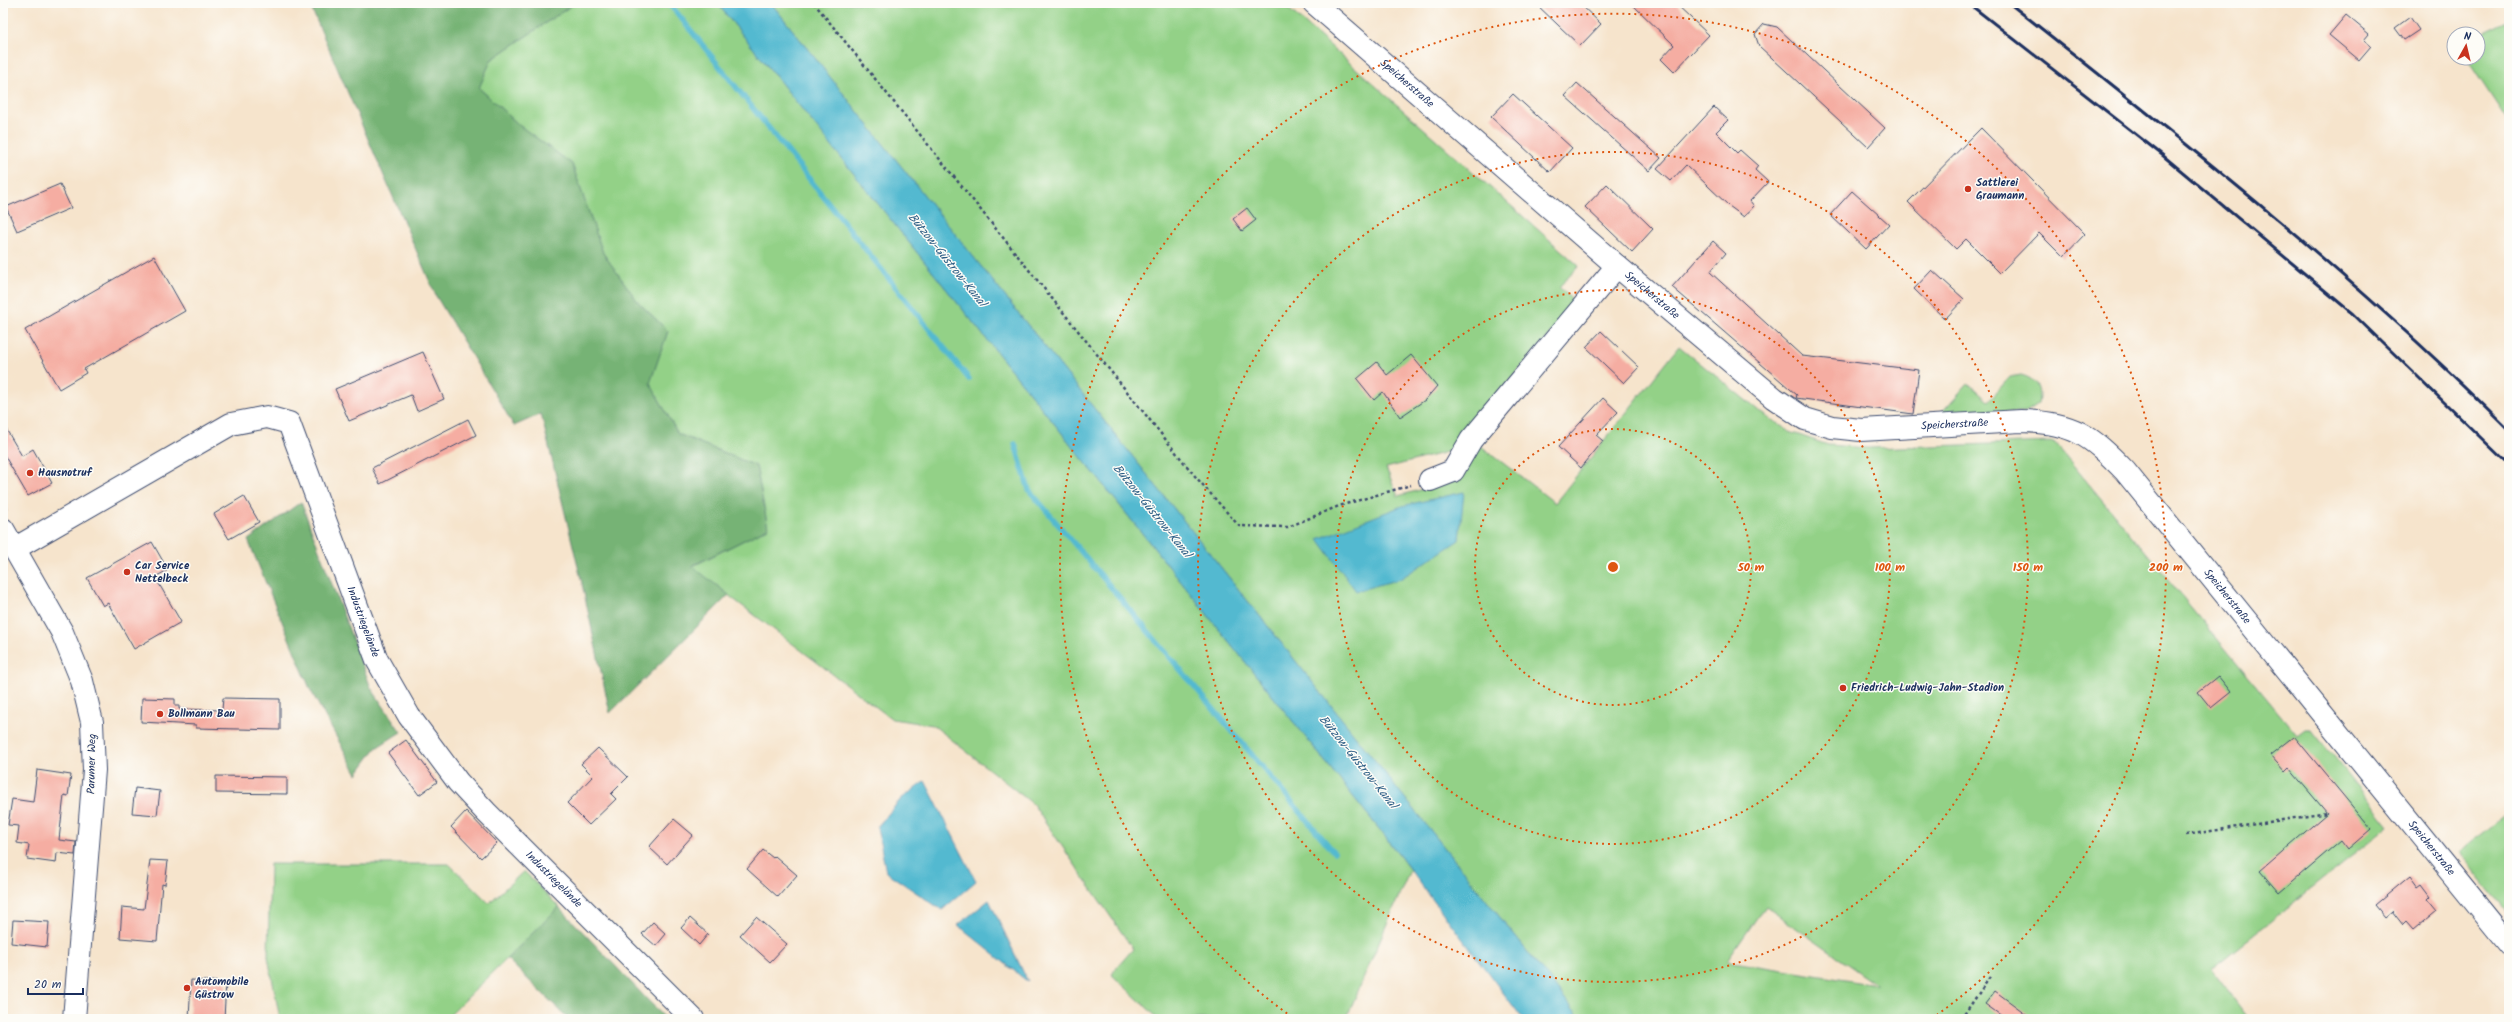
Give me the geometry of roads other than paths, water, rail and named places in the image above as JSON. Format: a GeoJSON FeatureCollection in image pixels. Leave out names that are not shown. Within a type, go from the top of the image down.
{"type":"FeatureCollection","features":[{"type":"Feature","properties":{"kind":"street","name":"Speicherstraße"},"geometry":{"type":"LineString","coordinates":[[1314,3],[1617,266],[1774,398],[1805,419],[1832,427],[1861,430],[2021,421],[2048,422],[2070,427],[2103,448],[2125,471],[2509,944]]}},
{"type":"Feature","properties":{"kind":"street"},"geometry":{"type":"LineString","coordinates":[[1430,480],[1453,471],[1471,440],[1617,266]]}},
{"type":"Feature","properties":{"kind":"street","name":"Industriegelände"},"geometry":{"type":"LineString","coordinates":[[14,549],[230,424],[267,417],[289,423],[377,660],[409,716],[458,782],[486,812],[693,1019]]}},
{"type":"Feature","properties":{"kind":"street","name":"Parumer Weg"},"geometry":{"type":"LineString","coordinates":[[3,529],[62,632],[82,681],[92,722],[94,770],[74,1019]]}},
{"type":"Feature","properties":{"kind":"water","name":"Bützow-Güstrow-Kanal"},"geometry":{"type":"Polygon","coordinates":[[[717,3],[771,3],[1581,1019],[1523,1019],[1380,830],[717,3]]]}},
{"type":"Feature","properties":{"kind":"water"},"geometry":{"type":"Polygon","coordinates":[[[1464,492],[1459,540],[1400,579],[1356,591],[1318,539],[1402,506],[1464,492]]]}},
{"type":"Feature","properties":{"kind":"water"},"geometry":{"type":"Polygon","coordinates":[[[925,781],[976,881],[942,910],[886,872],[877,827],[901,799],[925,781]]]}},
{"type":"Feature","properties":{"kind":"water"},"geometry":{"type":"Polygon","coordinates":[[[989,900],[1028,982],[958,925],[989,900]]]}},
{"type":"Feature","properties":{"kind":"waterway"},"geometry":{"type":"LineString","coordinates":[[669,3],[969,379]]}},
{"type":"Feature","properties":{"kind":"waterway"},"geometry":{"type":"LineString","coordinates":[[1015,444],[1029,490],[1334,852]]}},
{"type":"Feature","properties":{"kind":"railway"},"geometry":{"type":"LineString","coordinates":[[1968,3],[2161,154],[2353,314],[2509,465]]}},
{"type":"Feature","properties":{"kind":"railway"},"geometry":{"type":"LineString","coordinates":[[2009,3],[2138,105],[2265,209],[2390,317],[2509,430]]}},
{"type":"Feature","properties":{"kind":"place","name":"Sattlerei Graumann"},"geometry":{"type":"Point","coordinates":[1968,189]}},
{"type":"Feature","properties":{"kind":"place","name":"Hausnotruf"},"geometry":{"type":"Point","coordinates":[30,473]}},
{"type":"Feature","properties":{"kind":"place","name":"Car Service Nettelbeck"},"geometry":{"type":"Point","coordinates":[127,572]}},
{"type":"Feature","properties":{"kind":"place","name":"Friedrich-Ludwig-Jahn-Stadion"},"geometry":{"type":"Point","coordinates":[1843,688]}},
{"type":"Feature","properties":{"kind":"place","name":"Bollmann Bau"},"geometry":{"type":"Point","coordinates":[160,714]}},
{"type":"Feature","properties":{"kind":"place","name":"Automobile Güstrow"},"geometry":{"type":"Point","coordinates":[187,988]}}]}
